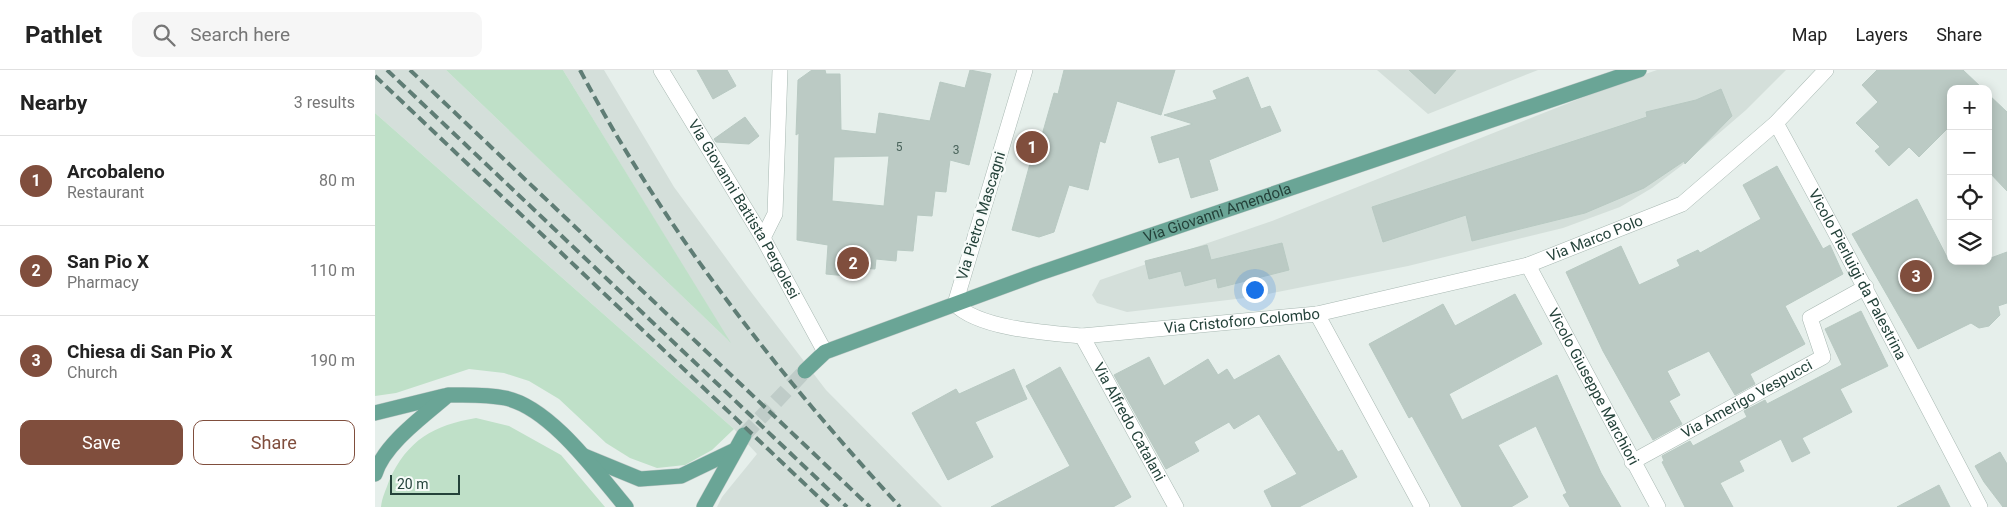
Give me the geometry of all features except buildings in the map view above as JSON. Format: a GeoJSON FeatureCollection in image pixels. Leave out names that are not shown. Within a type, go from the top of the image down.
{"type":"FeatureCollection","features":[{"type":"Feature","properties":{"kind":"main road","name":"Via Giovanni Amendola"},"geometry":{"type":"LineString","coordinates":[[805,371],[825,352],[955,304],[1102,252],[1639,70]]}},
{"type":"Feature","properties":{"kind":"main road"},"geometry":{"type":"LineString","coordinates":[[375,474],[377,465],[400,437],[448,395]]}},
{"type":"Feature","properties":{"kind":"main road"},"geometry":{"type":"LineString","coordinates":[[375,413],[448,395],[478,395],[507,398],[544,416],[581,454],[626,507]]}},
{"type":"Feature","properties":{"kind":"main road"},"geometry":{"type":"LineString","coordinates":[[704,507],[733,451],[744,436]]}},
{"type":"Feature","properties":{"kind":"main road"},"geometry":{"type":"LineString","coordinates":[[581,454],[640,479],[681,476],[733,451]]}},
{"type":"Feature","properties":{"kind":"street","name":"Via Giovanni Battista Pergolesi"},"geometry":{"type":"LineString","coordinates":[[661,70],[763,238],[825,352]]}},
{"type":"Feature","properties":{"kind":"street"},"geometry":{"type":"LineString","coordinates":[[763,238],[775,214],[780,70]]}},
{"type":"Feature","properties":{"kind":"street","name":"Via Pietro Mascagni"},"geometry":{"type":"LineString","coordinates":[[955,304],[1025,70]]}},
{"type":"Feature","properties":{"kind":"street","name":"Via Marco Polo"},"geometry":{"type":"LineString","coordinates":[[1317,314],[1528,265],[1682,204],[1776,123],[1826,70]]}},
{"type":"Feature","properties":{"kind":"street","name":"Vicolo Pierluigi da Palestrina"},"geometry":{"type":"LineString","coordinates":[[1776,123],[1866,287],[1939,430],[1981,507]]}},
{"type":"Feature","properties":{"kind":"street","name":"Vicolo Giuseppe Marchiori"},"geometry":{"type":"LineString","coordinates":[[1528,265],[1632,462],[1658,507]]}},
{"type":"Feature","properties":{"kind":"street","name":"Via Amerigo Vespucci"},"geometry":{"type":"LineString","coordinates":[[1632,462],[1823,357],[1810,318],[1866,287]]}},
{"type":"Feature","properties":{"kind":"street","name":"Via Cristoforo Colombo"},"geometry":{"type":"LineString","coordinates":[[955,304],[964,313],[992,324],[1082,336],[1317,314],[1422,507]]}},
{"type":"Feature","properties":{"kind":"street","name":"Via Alfredo Catalani"},"geometry":{"type":"LineString","coordinates":[[1082,336],[1176,507]]}},
{"type":"Feature","properties":{"kind":"shaded area"},"geometry":{"type":"Polygon","coordinates":[[[375,70],[446,70],[729,341],[563,70],[604,70],[674,187],[826,390],[942,507],[717,507],[722,497],[757,454],[734,429],[375,113],[375,70]]]}},
{"type":"Feature","properties":{"kind":"shaded area"},"geometry":{"type":"Polygon","coordinates":[[[1377,70],[1538,70],[1428,114],[1377,70]]]}},
{"type":"Feature","properties":{"kind":"shaded area"},"geometry":{"type":"Polygon","coordinates":[[[1657,70],[1786,70],[1746,110],[1681,166],[1652,188],[1620,207],[1563,228],[1408,266],[1253,297],[1127,312],[1097,303],[1092,295],[1100,280],[1272,221],[1619,83],[1657,70]]]}},
{"type":"Feature","properties":{"kind":"green space"},"geometry":{"type":"Polygon","coordinates":[[[446,70],[563,70],[731,343],[446,70]]]}},
{"type":"Feature","properties":{"kind":"green space"},"geometry":{"type":"Polygon","coordinates":[[[375,113],[734,429],[712,450],[685,465],[657,468],[630,458],[606,443],[559,399],[529,381],[504,373],[469,369],[396,393],[375,396],[375,113]]]}},
{"type":"Feature","properties":{"kind":"green space"},"geometry":{"type":"Polygon","coordinates":[[[476,418],[509,426],[561,455],[605,507],[381,507],[389,481],[396,467],[413,445],[435,430],[476,418]]]}},
{"type":"Feature","properties":{"kind":"tunnel"},"geometry":{"type":"LineString","coordinates":[[744,435],[805,371]]}},
{"type":"Feature","properties":{"kind":"railway"},"geometry":{"type":"LineString","coordinates":[[387,70],[847,507]]}},
{"type":"Feature","properties":{"kind":"railway"},"geometry":{"type":"LineString","coordinates":[[410,70],[870,507]]}},
{"type":"Feature","properties":{"kind":"railway"},"geometry":{"type":"LineString","coordinates":[[580,70],[613,130],[649,187],[686,244],[726,299],[810,405],[900,507]]}},
{"type":"Feature","properties":{"kind":"railway"},"geometry":{"type":"LineString","coordinates":[[375,76],[829,507]]}},
{"type":"Feature","properties":{"kind":"place","name":"Arcobaleno"},"geometry":{"type":"Point","coordinates":[1032,147]}},
{"type":"Feature","properties":{"kind":"place","name":"San Pio X"},"geometry":{"type":"Point","coordinates":[853,263]}},
{"type":"Feature","properties":{"kind":"place","name":"Chiesa di San Pio X"},"geometry":{"type":"Point","coordinates":[1916,276]}}]}
